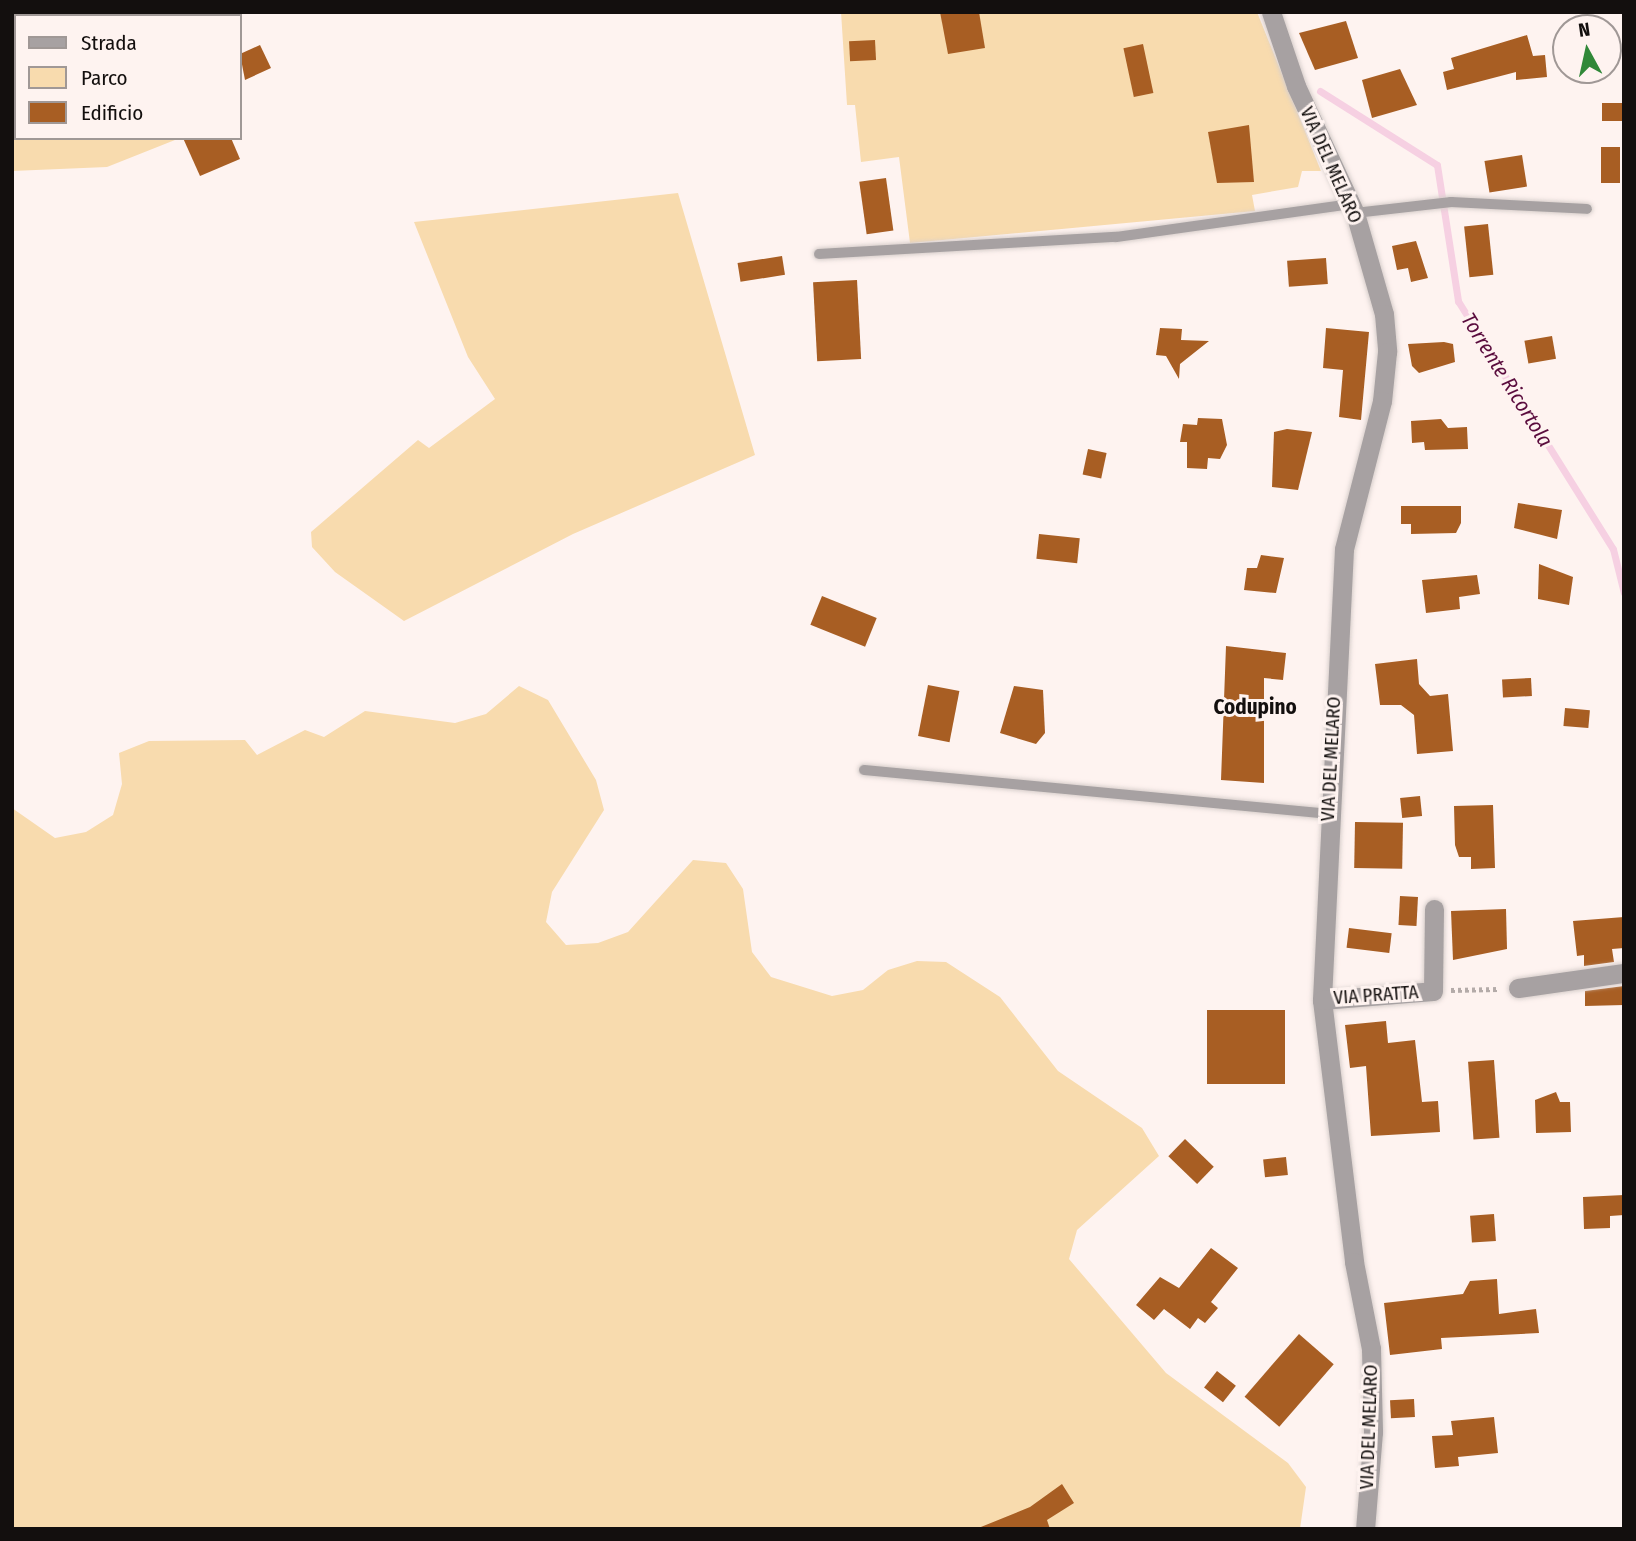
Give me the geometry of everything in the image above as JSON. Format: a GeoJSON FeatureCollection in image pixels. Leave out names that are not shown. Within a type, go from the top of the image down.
{"type":"FeatureCollection","features":[{"type":"Feature","properties":{"kind":"street","name":"VIA DEL MELARO"},"geometry":{"type":"LineString","coordinates":[[1271,12],[1296,86],[1352,209],[1384,314],[1387,352],[1382,401],[1344,549],[1328,814],[1322,1000],[1353,1262],[1371,1349],[1373,1432],[1365,1529]]}},
{"type":"Feature","properties":{"kind":"street","name":"VIA PRATTA"},"geometry":{"type":"LineString","coordinates":[[1322,1000],[1433,991],[1434,909]]}},
{"type":"Feature","properties":{"kind":"street"},"geometry":{"type":"LineString","coordinates":[[1518,988],[1624,972]]}},
{"type":"Feature","properties":{"kind":"lane"},"geometry":{"type":"LineString","coordinates":[[819,254],[1116,237],[1352,209],[1451,202],[1587,209]]}},
{"type":"Feature","properties":{"kind":"lane"},"geometry":{"type":"LineString","coordinates":[[864,771],[1328,814]]}},
{"type":"Feature","properties":{"kind":"path"},"geometry":{"type":"LineString","coordinates":[[1433,991],[1518,988]]}},
{"type":"Feature","properties":{"kind":"green space"},"geometry":{"type":"Polygon","coordinates":[[[87,12],[158,12],[158,14],[87,12]]]}},
{"type":"Feature","properties":{"kind":"green space"},"geometry":{"type":"Polygon","coordinates":[[[841,12],[1257,12],[1321,171],[1302,171],[1298,187],[1252,195],[1255,211],[910,243],[899,157],[861,162],[855,105],[847,105],[841,12]]]}},
{"type":"Feature","properties":{"kind":"green space"},"geometry":{"type":"Polygon","coordinates":[[[14,124],[14,140],[175,140],[107,167],[12,171],[14,124]]]}},
{"type":"Feature","properties":{"kind":"green space"},"geometry":{"type":"Polygon","coordinates":[[[678,193],[755,455],[573,534],[404,621],[335,572],[312,547],[311,532],[418,440],[429,448],[495,399],[468,357],[414,222],[678,193]]]}},
{"type":"Feature","properties":{"kind":"green space"},"geometry":{"type":"Polygon","coordinates":[[[519,686],[548,700],[596,780],[604,810],[552,892],[546,922],[566,945],[598,943],[628,932],[693,860],[726,863],[743,889],[752,952],[771,977],[832,996],[863,990],[888,970],[917,961],[946,962],[1000,997],[1058,1071],[1142,1128],[1159,1156],[1077,1230],[1069,1259],[1166,1373],[1288,1463],[1306,1487],[1300,1529],[12,1529],[12,808],[55,838],[86,832],[113,815],[122,784],[119,753],[149,741],[245,740],[257,755],[305,730],[324,737],[365,711],[455,723],[486,714],[519,686]]]}},
{"type":"Feature","properties":{"kind":"building"},"geometry":{"type":"Polygon","coordinates":[[[940,12],[979,12],[985,48],[948,54],[940,12]]]}},
{"type":"Feature","properties":{"kind":"building"},"geometry":{"type":"Polygon","coordinates":[[[1346,21],[1358,58],[1315,70],[1299,33],[1346,21]]]}},
{"type":"Feature","properties":{"kind":"building"},"geometry":{"type":"Polygon","coordinates":[[[1527,35],[1533,56],[1545,55],[1547,77],[1516,80],[1516,72],[1447,90],[1443,72],[1454,69],[1451,58],[1527,35]]]}},
{"type":"Feature","properties":{"kind":"building"},"geometry":{"type":"Polygon","coordinates":[[[875,40],[876,60],[850,61],[849,41],[875,40]]]}},
{"type":"Feature","properties":{"kind":"building"},"geometry":{"type":"Polygon","coordinates":[[[1143,44],[1153,93],[1134,97],[1123,48],[1143,44]]]}},
{"type":"Feature","properties":{"kind":"building"},"geometry":{"type":"Polygon","coordinates":[[[260,45],[271,68],[245,80],[242,53],[260,45]]]}},
{"type":"Feature","properties":{"kind":"building"},"geometry":{"type":"Polygon","coordinates":[[[1400,69],[1417,105],[1372,118],[1362,80],[1400,69]]]}},
{"type":"Feature","properties":{"kind":"building"},"geometry":{"type":"Polygon","coordinates":[[[1602,103],[1624,103],[1624,121],[1602,121],[1602,103]]]}},
{"type":"Feature","properties":{"kind":"building"},"geometry":{"type":"Polygon","coordinates":[[[1249,125],[1254,182],[1217,183],[1208,132],[1249,125]]]}},
{"type":"Feature","properties":{"kind":"building"},"geometry":{"type":"Polygon","coordinates":[[[184,140],[232,140],[240,159],[200,176],[184,140]]]}},
{"type":"Feature","properties":{"kind":"building"},"geometry":{"type":"Polygon","coordinates":[[[1601,147],[1620,147],[1620,183],[1601,183],[1601,147]]]}},
{"type":"Feature","properties":{"kind":"building"},"geometry":{"type":"Polygon","coordinates":[[[1522,155],[1527,187],[1489,193],[1484,161],[1522,155]]]}},
{"type":"Feature","properties":{"kind":"building"},"geometry":{"type":"Polygon","coordinates":[[[886,178],[893,230],[867,234],[859,182],[886,178]]]}},
{"type":"Feature","properties":{"kind":"building"},"geometry":{"type":"Polygon","coordinates":[[[1488,224],[1493,275],[1469,277],[1464,227],[1488,224]]]}},
{"type":"Feature","properties":{"kind":"building"},"geometry":{"type":"Polygon","coordinates":[[[1416,241],[1428,278],[1411,282],[1408,268],[1397,270],[1392,246],[1416,241]]]}},
{"type":"Feature","properties":{"kind":"building"},"geometry":{"type":"Polygon","coordinates":[[[782,256],[785,275],[741,282],[738,263],[782,256]]]}},
{"type":"Feature","properties":{"kind":"building"},"geometry":{"type":"Polygon","coordinates":[[[1326,258],[1328,284],[1289,287],[1287,261],[1326,258]]]}},
{"type":"Feature","properties":{"kind":"building"},"geometry":{"type":"Polygon","coordinates":[[[857,280],[861,359],[817,361],[813,282],[857,280]]]}},
{"type":"Feature","properties":{"kind":"building"},"geometry":{"type":"Polygon","coordinates":[[[1160,328],[1182,329],[1181,340],[1209,341],[1180,364],[1179,379],[1166,356],[1156,355],[1160,328]]]}},
{"type":"Feature","properties":{"kind":"building"},"geometry":{"type":"Polygon","coordinates":[[[1326,328],[1369,332],[1361,420],[1339,417],[1343,370],[1323,368],[1326,328]]]}},
{"type":"Feature","properties":{"kind":"building"},"geometry":{"type":"Polygon","coordinates":[[[1552,336],[1556,359],[1528,364],[1524,341],[1552,336]]]}},
{"type":"Feature","properties":{"kind":"building"},"geometry":{"type":"Polygon","coordinates":[[[1408,344],[1453,344],[1455,362],[1419,373],[1412,366],[1408,344]]]}},
{"type":"Feature","properties":{"kind":"building"},"geometry":{"type":"Polygon","coordinates":[[[1198,418],[1222,419],[1227,445],[1220,459],[1208,458],[1207,469],[1187,468],[1187,442],[1180,442],[1183,424],[1197,425],[1198,418]]]}},
{"type":"Feature","properties":{"kind":"building"},"geometry":{"type":"Polygon","coordinates":[[[1441,419],[1448,428],[1467,427],[1468,449],[1425,450],[1424,442],[1412,443],[1411,421],[1441,419]]]}},
{"type":"Feature","properties":{"kind":"building"},"geometry":{"type":"Polygon","coordinates":[[[1287,429],[1312,432],[1298,490],[1272,487],[1274,432],[1287,429]]]}},
{"type":"Feature","properties":{"kind":"building"},"geometry":{"type":"Polygon","coordinates":[[[1088,449],[1107,453],[1101,478],[1083,474],[1088,449]]]}},
{"type":"Feature","properties":{"kind":"building"},"geometry":{"type":"Polygon","coordinates":[[[1518,503],[1562,510],[1557,539],[1514,528],[1518,503]]]}},
{"type":"Feature","properties":{"kind":"building"},"geometry":{"type":"Polygon","coordinates":[[[1401,506],[1461,506],[1461,523],[1456,533],[1411,534],[1411,524],[1401,524],[1401,506]]]}},
{"type":"Feature","properties":{"kind":"building"},"geometry":{"type":"Polygon","coordinates":[[[1039,534],[1080,538],[1077,563],[1036,559],[1039,534]]]}},
{"type":"Feature","properties":{"kind":"building"},"geometry":{"type":"Polygon","coordinates":[[[1261,555],[1284,558],[1276,593],[1244,590],[1247,568],[1257,568],[1261,555]]]}},
{"type":"Feature","properties":{"kind":"building"},"geometry":{"type":"Polygon","coordinates":[[[1539,564],[1573,577],[1569,605],[1538,599],[1539,564]]]}},
{"type":"Feature","properties":{"kind":"building"},"geometry":{"type":"Polygon","coordinates":[[[1477,575],[1480,594],[1459,597],[1460,609],[1426,613],[1422,580],[1477,575]]]}},
{"type":"Feature","properties":{"kind":"building"},"geometry":{"type":"Polygon","coordinates":[[[822,596],[877,618],[865,647],[810,625],[822,596]]]}},
{"type":"Feature","properties":{"kind":"building"},"geometry":{"type":"Polygon","coordinates":[[[1226,646],[1286,653],[1283,680],[1264,678],[1264,783],[1221,780],[1226,646]]]}},
{"type":"Feature","properties":{"kind":"building"},"geometry":{"type":"Polygon","coordinates":[[[1417,659],[1419,684],[1430,696],[1448,694],[1453,751],[1417,754],[1414,715],[1401,705],[1380,705],[1375,664],[1417,659]]]}},
{"type":"Feature","properties":{"kind":"building"},"geometry":{"type":"Polygon","coordinates":[[[1531,678],[1532,696],[1503,697],[1502,680],[1531,678]]]}},
{"type":"Feature","properties":{"kind":"building"},"geometry":{"type":"Polygon","coordinates":[[[928,685],[959,691],[949,742],[918,736],[928,685]]]}},
{"type":"Feature","properties":{"kind":"building"},"geometry":{"type":"Polygon","coordinates":[[[1014,686],[1043,690],[1045,733],[1036,744],[1000,733],[1014,686]]]}},
{"type":"Feature","properties":{"kind":"building"},"geometry":{"type":"Polygon","coordinates":[[[1565,708],[1590,710],[1588,728],[1563,726],[1565,708]]]}},
{"type":"Feature","properties":{"kind":"building"},"geometry":{"type":"Polygon","coordinates":[[[1420,796],[1422,816],[1402,818],[1400,798],[1420,796]]]}},
{"type":"Feature","properties":{"kind":"building"},"geometry":{"type":"Polygon","coordinates":[[[1493,805],[1495,868],[1471,869],[1471,857],[1459,857],[1455,845],[1454,806],[1493,805]]]}},
{"type":"Feature","properties":{"kind":"building"},"geometry":{"type":"Polygon","coordinates":[[[1355,822],[1403,823],[1402,869],[1354,868],[1355,822]]]}},
{"type":"Feature","properties":{"kind":"building"},"geometry":{"type":"Polygon","coordinates":[[[1400,896],[1418,897],[1416,926],[1398,925],[1400,896]]]}},
{"type":"Feature","properties":{"kind":"building"},"geometry":{"type":"Polygon","coordinates":[[[1506,909],[1507,949],[1453,960],[1451,911],[1506,909]]]}},
{"type":"Feature","properties":{"kind":"building"},"geometry":{"type":"Polygon","coordinates":[[[1624,917],[1624,948],[1612,949],[1614,962],[1584,966],[1584,955],[1577,956],[1573,921],[1624,917]]]}},
{"type":"Feature","properties":{"kind":"building"},"geometry":{"type":"Polygon","coordinates":[[[1349,928],[1392,933],[1389,953],[1347,948],[1349,928]]]}},
{"type":"Feature","properties":{"kind":"building"},"geometry":{"type":"Polygon","coordinates":[[[1624,986],[1624,1005],[1585,1006],[1585,991],[1624,986]]]}},
{"type":"Feature","properties":{"kind":"building"},"geometry":{"type":"Polygon","coordinates":[[[1207,1010],[1285,1010],[1285,1084],[1207,1084],[1207,1010]]]}},
{"type":"Feature","properties":{"kind":"building"},"geometry":{"type":"Polygon","coordinates":[[[1386,1021],[1388,1043],[1415,1040],[1422,1102],[1438,1101],[1440,1132],[1371,1136],[1366,1066],[1350,1068],[1345,1025],[1386,1021]]]}},
{"type":"Feature","properties":{"kind":"building"},"geometry":{"type":"Polygon","coordinates":[[[1494,1060],[1499,1138],[1474,1140],[1468,1062],[1494,1060]]]}},
{"type":"Feature","properties":{"kind":"building"},"geometry":{"type":"Polygon","coordinates":[[[1556,1092],[1560,1102],[1570,1102],[1571,1132],[1536,1133],[1535,1100],[1556,1092]]]}},
{"type":"Feature","properties":{"kind":"building"},"geometry":{"type":"Polygon","coordinates":[[[1185,1139],[1214,1167],[1197,1184],[1168,1156],[1185,1139]]]}},
{"type":"Feature","properties":{"kind":"building"},"geometry":{"type":"Polygon","coordinates":[[[1286,1157],[1288,1175],[1265,1177],[1263,1159],[1286,1157]]]}},
{"type":"Feature","properties":{"kind":"building"},"geometry":{"type":"Polygon","coordinates":[[[1624,1195],[1624,1215],[1610,1216],[1610,1228],[1584,1229],[1583,1197],[1624,1195]]]}},
{"type":"Feature","properties":{"kind":"building"},"geometry":{"type":"Polygon","coordinates":[[[1494,1214],[1496,1241],[1472,1243],[1470,1216],[1494,1214]]]}},
{"type":"Feature","properties":{"kind":"building"},"geometry":{"type":"Polygon","coordinates":[[[1211,1248],[1238,1268],[1211,1302],[1218,1308],[1205,1323],[1198,1318],[1190,1329],[1164,1309],[1154,1320],[1136,1305],[1160,1277],[1179,1288],[1211,1248]]]}},
{"type":"Feature","properties":{"kind":"building"},"geometry":{"type":"Polygon","coordinates":[[[1497,1279],[1499,1314],[1536,1309],[1539,1333],[1441,1338],[1442,1349],[1390,1355],[1384,1303],[1463,1294],[1470,1281],[1497,1279]]]}},
{"type":"Feature","properties":{"kind":"building"},"geometry":{"type":"Polygon","coordinates":[[[1299,1334],[1334,1364],[1279,1427],[1245,1397],[1299,1334]]]}},
{"type":"Feature","properties":{"kind":"building"},"geometry":{"type":"Polygon","coordinates":[[[1217,1371],[1236,1386],[1223,1402],[1204,1388],[1217,1371]]]}},
{"type":"Feature","properties":{"kind":"building"},"geometry":{"type":"Polygon","coordinates":[[[1414,1399],[1415,1417],[1391,1418],[1390,1400],[1414,1399]]]}},
{"type":"Feature","properties":{"kind":"building"},"geometry":{"type":"Polygon","coordinates":[[[1494,1417],[1498,1453],[1458,1457],[1459,1466],[1435,1468],[1432,1436],[1453,1435],[1451,1421],[1494,1417]]]}},
{"type":"Feature","properties":{"kind":"building"},"geometry":{"type":"Polygon","coordinates":[[[1062,1484],[1074,1503],[1047,1520],[1050,1529],[976,1529],[1030,1507],[1062,1484]]]}},
{"type":"Feature","properties":{"kind":"waterway","name":"Torrente Ricortola"},"geometry":{"type":"LineString","coordinates":[[1320,91],[1437,165],[1458,301],[1613,549],[1624,593]]}},
{"type":"Feature","properties":{"kind":"district","name":"Codupino"},"geometry":{"type":"Point","coordinates":[1255,707]}}]}
